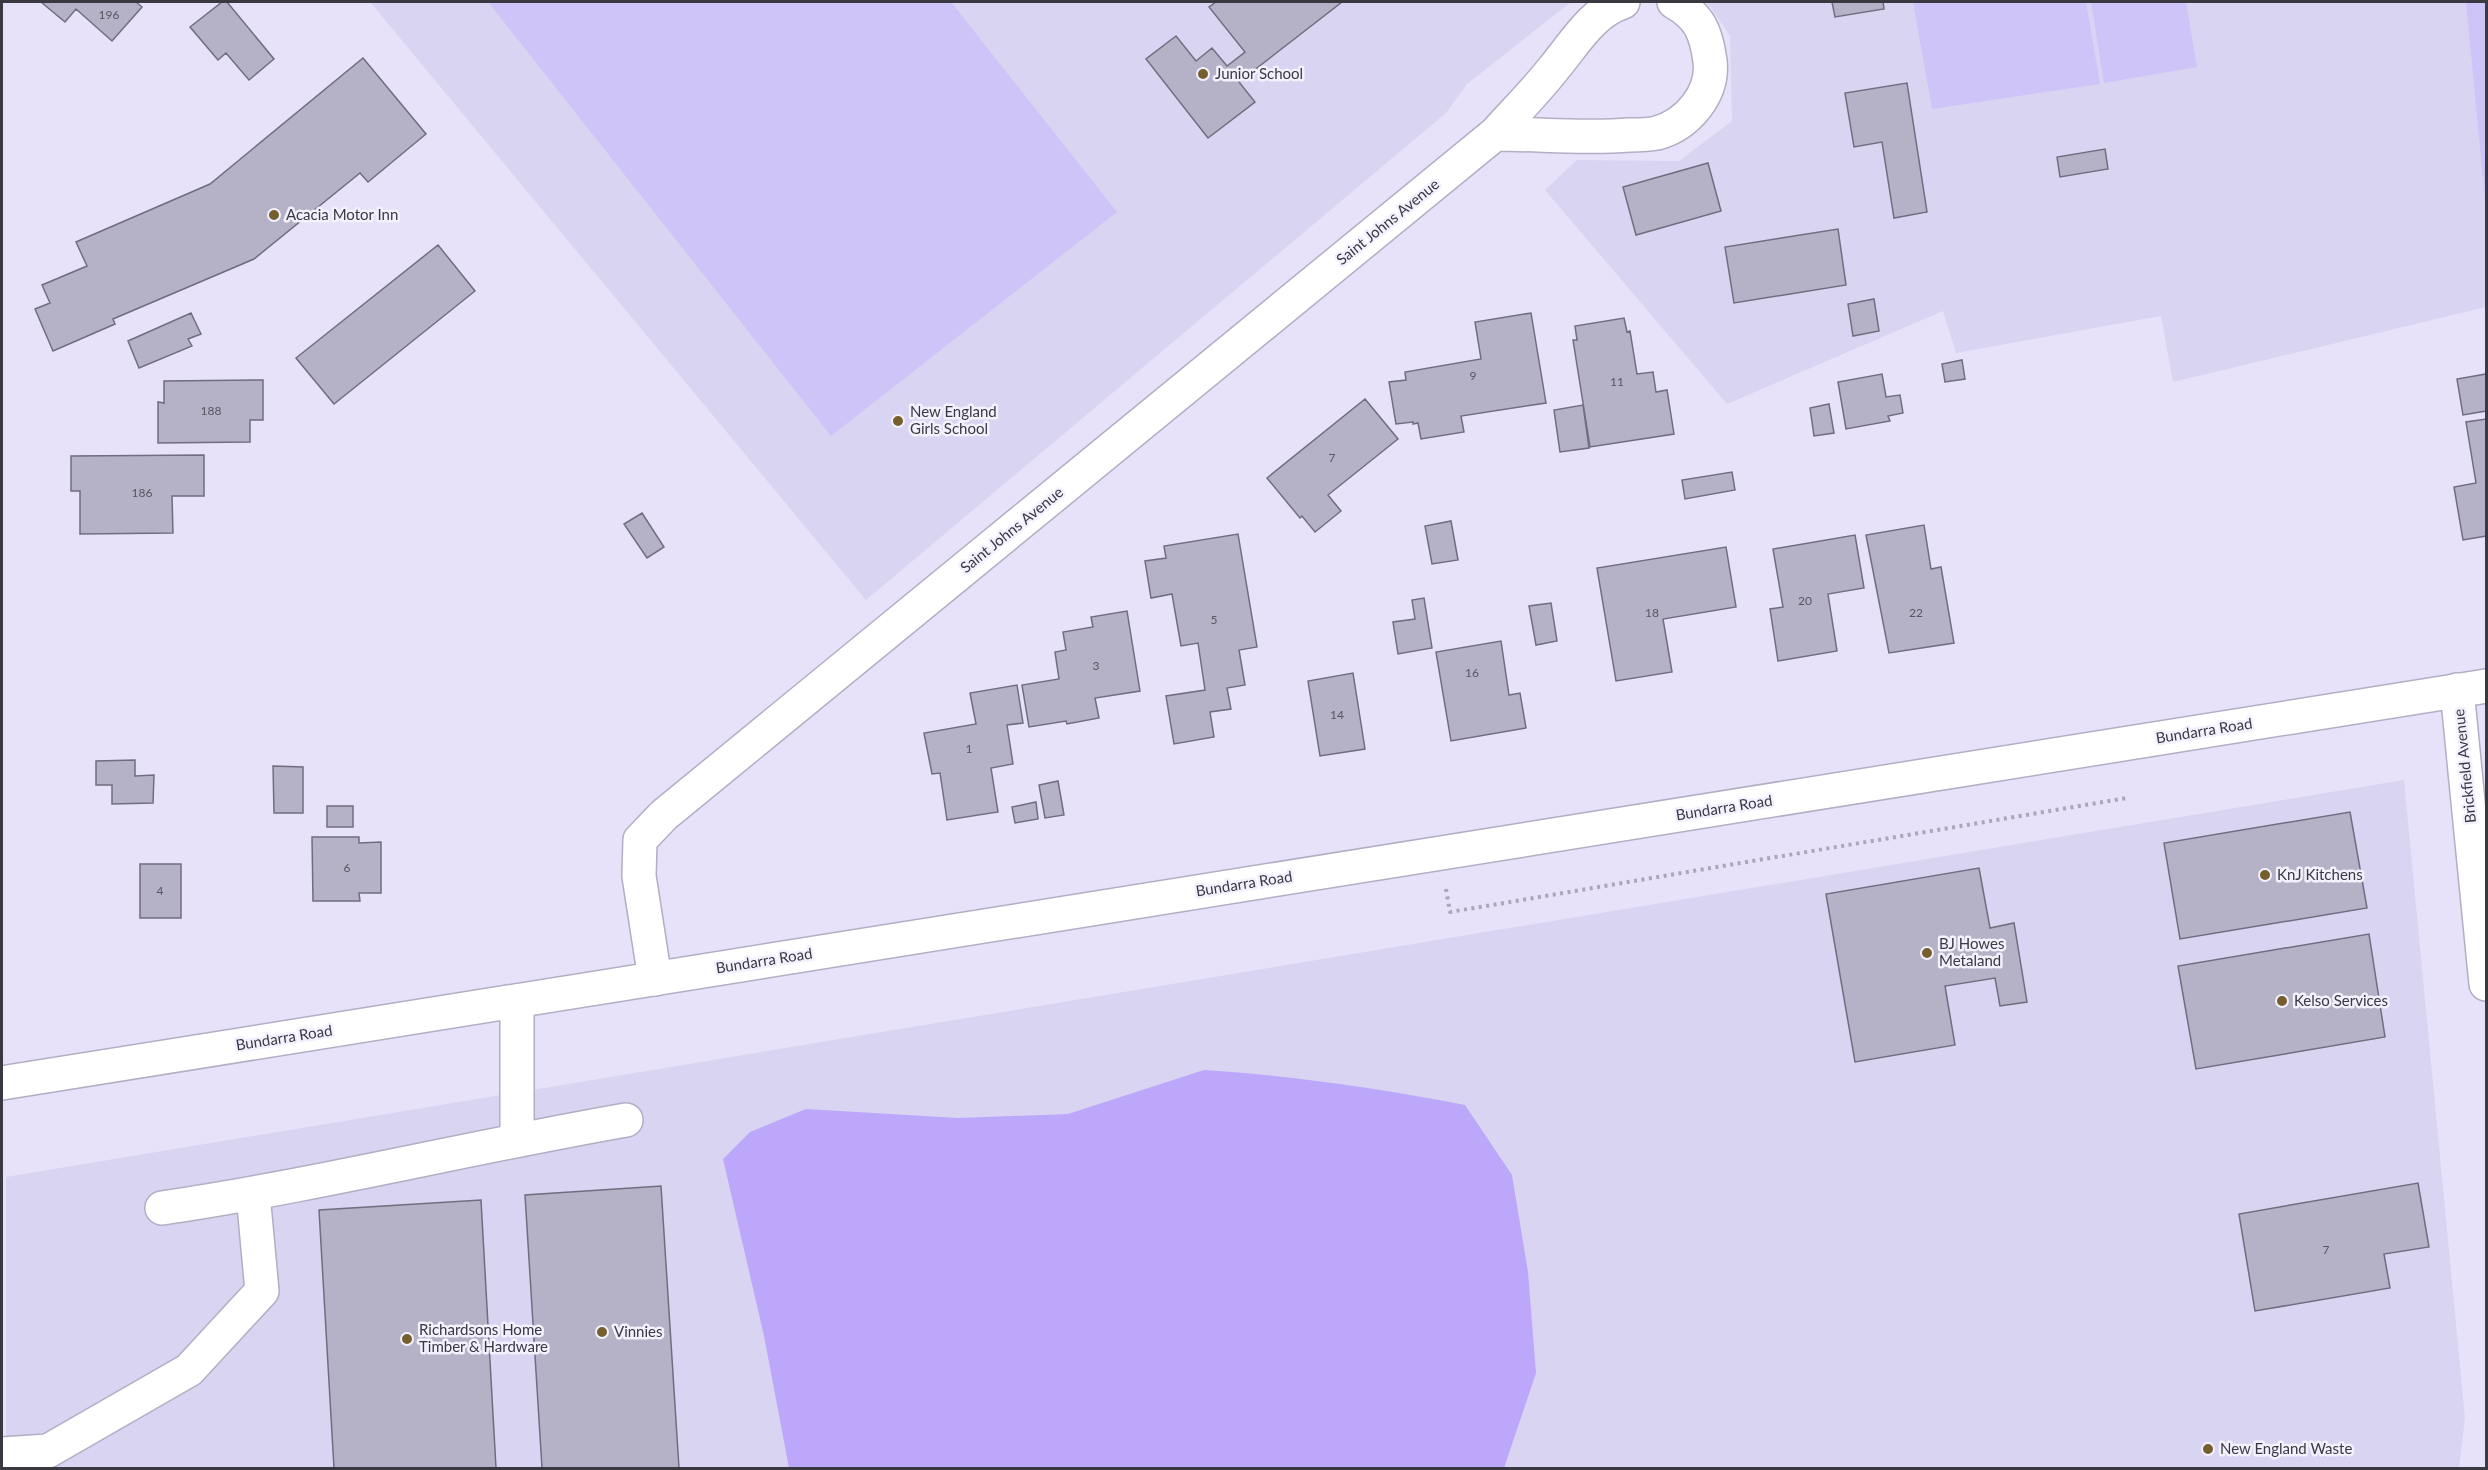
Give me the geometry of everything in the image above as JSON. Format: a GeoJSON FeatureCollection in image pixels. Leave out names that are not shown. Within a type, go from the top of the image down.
{"type":"FeatureCollection","features":[{"type":"Feature","properties":{"kind":"main road","name":"Saint Johns Avenue"},"geometry":{"type":"LineString","coordinates":[[654,979],[639,876],[640,840],[663,815],[1495,134],[1555,68],[1586,26],[1612,5],[1623,2]]}},
{"type":"Feature","properties":{"kind":"main road"},"geometry":{"type":"LineString","coordinates":[[1495,134],[1606,137],[1657,133],[1686,118],[1704,96],[1711,67],[1706,35],[1690,11],[1674,2]]}},
{"type":"Feature","properties":{"kind":"main road","name":"Bundarra Road"},"geometry":{"type":"LineString","coordinates":[[2,1083],[2472,688]]}},
{"type":"Feature","properties":{"kind":"main road","name":"Brickfield Avenue"},"geometry":{"type":"LineString","coordinates":[[2472,688],[2487,984]]}},
{"type":"Feature","properties":{"kind":"main road"},"geometry":{"type":"LineString","coordinates":[[517,1001],[517,1139]]}},
{"type":"Feature","properties":{"kind":"main road"},"geometry":{"type":"LineString","coordinates":[[162,1208],[254,1194],[517,1139],[626,1120]]}},
{"type":"Feature","properties":{"kind":"main road"},"geometry":{"type":"LineString","coordinates":[[2,1454],[48,1451],[189,1370],[262,1291],[254,1194]]}},
{"type":"Feature","properties":{"kind":"path"},"geometry":{"type":"LineString","coordinates":[[1446,891],[1450,912],[2127,798]]}},
{"type":"Feature","properties":{"kind":"shaded area","name":"New England Girls School"},"geometry":{"type":"Polygon","coordinates":[[[370,2],[1571,2],[1467,84],[1446,113],[866,600],[370,2]]]}},
{"type":"Feature","properties":{"kind":"shaded area"},"geometry":{"type":"Polygon","coordinates":[[[488,2],[951,2],[1117,212],[831,436],[488,2]]]}},
{"type":"Feature","properties":{"kind":"shaded area"},"geometry":{"type":"Polygon","coordinates":[[[1707,2],[2486,2],[2486,307],[2173,382],[2161,316],[1956,353],[1943,311],[1727,404],[1545,190],[1577,160],[1679,161],[1732,121],[1730,36],[1707,2]]]}},
{"type":"Feature","properties":{"kind":"shaded area"},"geometry":{"type":"Polygon","coordinates":[[[1913,2],[2086,2],[2100,84],[1932,109],[1913,2]]]}},
{"type":"Feature","properties":{"kind":"shaded area"},"geometry":{"type":"Polygon","coordinates":[[[2091,2],[2186,2],[2197,67],[2104,83],[2091,2]]]}},
{"type":"Feature","properties":{"kind":"shaded area"},"geometry":{"type":"Polygon","coordinates":[[[2466,2],[2486,2],[2485,200],[2466,2]]]}},
{"type":"Feature","properties":{"kind":"shaded area"},"geometry":{"type":"Polygon","coordinates":[[[2404,780],[2465,1418],[2459,1468],[6,1468],[6,1177],[2404,780]]]}},
{"type":"Feature","properties":{"kind":"shaded area"},"geometry":{"type":"Polygon","coordinates":[[[1204,1070],[1336,1083],[1465,1105],[1512,1175],[1528,1272],[1536,1373],[1504,1468],[789,1468],[764,1336],[723,1159],[750,1132],[806,1109],[958,1118],[1068,1114],[1204,1070]]]}},
{"type":"Feature","properties":{"kind":"building"},"geometry":{"type":"Polygon","coordinates":[[[41,2],[136,2],[142,7],[112,41],[76,9],[65,22],[41,2]]]}},
{"type":"Feature","properties":{"kind":"building"},"geometry":{"type":"Polygon","coordinates":[[[222,2],[227,2],[274,59],[249,80],[226,53],[218,60],[190,27],[222,2]]]}},
{"type":"Feature","properties":{"kind":"building","name":"Junior School"},"geometry":{"type":"Polygon","coordinates":[[[1216,2],[1342,2],[1239,82],[1255,102],[1208,138],[1146,59],[1176,36],[1196,61],[1212,48],[1227,66],[1245,52],[1209,7],[1216,2]]]}},
{"type":"Feature","properties":{"kind":"building"},"geometry":{"type":"Polygon","coordinates":[[[1832,2],[1883,2],[1884,9],[1835,17],[1832,2]]]}},
{"type":"Feature","properties":{"kind":"building"},"geometry":{"type":"Polygon","coordinates":[[[363,58],[426,134],[368,182],[360,173],[254,259],[113,319],[115,324],[53,351],[35,309],[50,303],[42,285],[87,266],[76,242],[210,184],[363,58]]]}},
{"type":"Feature","properties":{"kind":"building"},"geometry":{"type":"Polygon","coordinates":[[[1907,83],[1927,212],[1894,218],[1882,142],[1854,147],[1845,93],[1907,83]]]}},
{"type":"Feature","properties":{"kind":"building"},"geometry":{"type":"Polygon","coordinates":[[[2105,149],[2108,169],[2060,177],[2057,157],[2105,149]]]}},
{"type":"Feature","properties":{"kind":"building"},"geometry":{"type":"Polygon","coordinates":[[[1708,163],[1721,211],[1636,235],[1623,187],[1708,163]]]}},
{"type":"Feature","properties":{"kind":"building"},"geometry":{"type":"Polygon","coordinates":[[[1838,229],[1846,285],[1734,303],[1725,247],[1838,229]]]}},
{"type":"Feature","properties":{"kind":"building"},"geometry":{"type":"Polygon","coordinates":[[[438,245],[475,291],[334,404],[296,358],[438,245]]]}},
{"type":"Feature","properties":{"kind":"building"},"geometry":{"type":"Polygon","coordinates":[[[1874,299],[1879,331],[1853,336],[1848,304],[1874,299]]]}},
{"type":"Feature","properties":{"kind":"building"},"geometry":{"type":"Polygon","coordinates":[[[191,313],[201,334],[188,339],[192,346],[139,368],[128,341],[191,313]]]}},
{"type":"Feature","properties":{"kind":"building"},"geometry":{"type":"Polygon","coordinates":[[[1531,313],[1546,403],[1461,416],[1464,432],[1421,439],[1418,423],[1396,424],[1389,382],[1406,380],[1405,372],[1481,359],[1475,322],[1531,313]]]}},
{"type":"Feature","properties":{"kind":"building"},"geometry":{"type":"Polygon","coordinates":[[[1624,318],[1627,332],[1630,331],[1637,374],[1653,372],[1656,392],[1667,390],[1674,434],[1590,447],[1573,340],[1577,340],[1575,326],[1624,318]]]}},
{"type":"Feature","properties":{"kind":"building"},"geometry":{"type":"Polygon","coordinates":[[[1962,360],[1965,379],[1945,382],[1942,364],[1962,360]]]}},
{"type":"Feature","properties":{"kind":"building"},"geometry":{"type":"Polygon","coordinates":[[[1882,374],[1886,397],[1900,395],[1903,413],[1888,416],[1890,421],[1846,429],[1838,382],[1882,374]]]}},
{"type":"Feature","properties":{"kind":"building"},"geometry":{"type":"Polygon","coordinates":[[[2486,374],[2486,411],[2463,415],[2457,379],[2486,374]]]}},
{"type":"Feature","properties":{"kind":"building"},"geometry":{"type":"Polygon","coordinates":[[[263,380],[263,420],[250,420],[250,442],[158,443],[158,402],[164,403],[164,381],[263,380]]]}},
{"type":"Feature","properties":{"kind":"building"},"geometry":{"type":"Polygon","coordinates":[[[1365,399],[1398,439],[1328,495],[1341,511],[1315,532],[1302,516],[1300,518],[1267,478],[1365,399]]]}},
{"type":"Feature","properties":{"kind":"building"},"geometry":{"type":"Polygon","coordinates":[[[1829,404],[1834,433],[1814,436],[1810,408],[1829,404]]]}},
{"type":"Feature","properties":{"kind":"building"},"geometry":{"type":"Polygon","coordinates":[[[1583,405],[1589,448],[1560,452],[1554,410],[1583,405]]]}},
{"type":"Feature","properties":{"kind":"building"},"geometry":{"type":"Polygon","coordinates":[[[2486,419],[2486,536],[2463,540],[2454,487],[2476,483],[2466,422],[2486,419]]]}},
{"type":"Feature","properties":{"kind":"building"},"geometry":{"type":"Polygon","coordinates":[[[204,455],[204,496],[172,496],[173,533],[80,534],[80,491],[71,491],[71,456],[204,455]]]}},
{"type":"Feature","properties":{"kind":"building"},"geometry":{"type":"Polygon","coordinates":[[[1732,472],[1735,490],[1685,499],[1682,480],[1732,472]]]}},
{"type":"Feature","properties":{"kind":"building"},"geometry":{"type":"Polygon","coordinates":[[[642,513],[664,547],[647,558],[624,524],[642,513]]]}},
{"type":"Feature","properties":{"kind":"building"},"geometry":{"type":"Polygon","coordinates":[[[1451,521],[1458,560],[1432,564],[1425,526],[1451,521]]]}},
{"type":"Feature","properties":{"kind":"building"},"geometry":{"type":"Polygon","coordinates":[[[1924,525],[1931,569],[1941,567],[1954,643],[1889,653],[1866,535],[1924,525]]]}},
{"type":"Feature","properties":{"kind":"building"},"geometry":{"type":"Polygon","coordinates":[[[1238,534],[1257,647],[1239,650],[1245,685],[1227,688],[1231,709],[1210,712],[1214,737],[1174,744],[1166,696],[1205,690],[1198,643],[1181,646],[1172,594],[1151,598],[1145,561],[1166,558],[1164,546],[1238,534]]]}},
{"type":"Feature","properties":{"kind":"building"},"geometry":{"type":"Polygon","coordinates":[[[1855,535],[1864,588],[1828,594],[1837,651],[1778,661],[1770,609],[1783,607],[1773,549],[1855,535]]]}},
{"type":"Feature","properties":{"kind":"building"},"geometry":{"type":"Polygon","coordinates":[[[1726,547],[1736,607],[1663,619],[1672,672],[1616,681],[1597,568],[1726,547]]]}},
{"type":"Feature","properties":{"kind":"building"},"geometry":{"type":"Polygon","coordinates":[[[1424,598],[1432,648],[1398,654],[1393,622],[1415,619],[1412,600],[1424,598]]]}},
{"type":"Feature","properties":{"kind":"building"},"geometry":{"type":"Polygon","coordinates":[[[1551,603],[1557,641],[1536,645],[1529,606],[1551,603]]]}},
{"type":"Feature","properties":{"kind":"building"},"geometry":{"type":"Polygon","coordinates":[[[1127,611],[1140,691],[1095,698],[1099,718],[1067,724],[1066,721],[1029,727],[1022,685],[1059,679],[1055,652],[1066,650],[1063,632],[1093,627],[1091,617],[1127,611]]]}},
{"type":"Feature","properties":{"kind":"building"},"geometry":{"type":"Polygon","coordinates":[[[1501,641],[1509,695],[1520,693],[1526,728],[1451,741],[1436,652],[1501,641]]]}},
{"type":"Feature","properties":{"kind":"building"},"geometry":{"type":"Polygon","coordinates":[[[1353,673],[1365,749],[1320,756],[1308,681],[1353,673]]]}},
{"type":"Feature","properties":{"kind":"building"},"geometry":{"type":"Polygon","coordinates":[[[1017,685],[1023,723],[1007,725],[1013,764],[991,768],[998,812],[947,820],[940,773],[932,774],[924,733],[976,724],[970,693],[1017,685]]]}},
{"type":"Feature","properties":{"kind":"building"},"geometry":{"type":"Polygon","coordinates":[[[135,760],[135,776],[154,775],[153,803],[112,804],[112,785],[96,785],[96,761],[135,760]]]}},
{"type":"Feature","properties":{"kind":"building"},"geometry":{"type":"Polygon","coordinates":[[[273,766],[303,767],[303,813],[274,813],[273,766]]]}},
{"type":"Feature","properties":{"kind":"building"},"geometry":{"type":"Polygon","coordinates":[[[1058,781],[1064,815],[1045,818],[1039,785],[1058,781]]]}},
{"type":"Feature","properties":{"kind":"building"},"geometry":{"type":"Polygon","coordinates":[[[1036,802],[1038,819],[1015,823],[1012,807],[1036,802]]]}},
{"type":"Feature","properties":{"kind":"building"},"geometry":{"type":"Polygon","coordinates":[[[327,806],[353,806],[353,827],[327,827],[327,806]]]}},
{"type":"Feature","properties":{"kind":"building","name":"KnJ Kitchens"},"geometry":{"type":"Polygon","coordinates":[[[2350,812],[2367,908],[2180,939],[2164,843],[2350,812]]]}},
{"type":"Feature","properties":{"kind":"building"},"geometry":{"type":"Polygon","coordinates":[[[312,837],[359,837],[359,843],[381,842],[381,893],[359,893],[360,901],[313,901],[312,837]]]}},
{"type":"Feature","properties":{"kind":"building"},"geometry":{"type":"Polygon","coordinates":[[[140,864],[181,864],[181,918],[140,918],[140,864]]]}},
{"type":"Feature","properties":{"kind":"building","name":"BJ Howes Metaland"},"geometry":{"type":"Polygon","coordinates":[[[1979,868],[1990,928],[2014,923],[2027,1002],[2000,1006],[1995,978],[1945,986],[1955,1045],[1855,1062],[1826,894],[1979,868]]]}},
{"type":"Feature","properties":{"kind":"building","name":"Kelso Services"},"geometry":{"type":"Polygon","coordinates":[[[2369,934],[2385,1037],[2196,1069],[2178,966],[2369,934]]]}},
{"type":"Feature","properties":{"kind":"building"},"geometry":{"type":"Polygon","coordinates":[[[2418,1183],[2429,1247],[2384,1254],[2390,1288],[2255,1311],[2239,1214],[2418,1183]]]}},
{"type":"Feature","properties":{"kind":"building","name":"Vinnies"},"geometry":{"type":"Polygon","coordinates":[[[661,1186],[679,1468],[542,1468],[525,1195],[661,1186]]]}},
{"type":"Feature","properties":{"kind":"building","name":"Richardsons Home Timber & Hardware"},"geometry":{"type":"Polygon","coordinates":[[[481,1200],[496,1468],[334,1468],[319,1210],[481,1200]]]}},
{"type":"Feature","properties":{"kind":"place","name":"Junior School"},"geometry":{"type":"Point","coordinates":[1203,74]}},
{"type":"Feature","properties":{"kind":"place","name":"Acacia Motor Inn"},"geometry":{"type":"Point","coordinates":[274,215]}},
{"type":"Feature","properties":{"kind":"place","name":"New England Girls School"},"geometry":{"type":"Point","coordinates":[898,421]}},
{"type":"Feature","properties":{"kind":"place","name":"KnJ Kitchens"},"geometry":{"type":"Point","coordinates":[2265,875]}},
{"type":"Feature","properties":{"kind":"place","name":"BJ Howes Metaland"},"geometry":{"type":"Point","coordinates":[1927,953]}},
{"type":"Feature","properties":{"kind":"place","name":"Kelso Services"},"geometry":{"type":"Point","coordinates":[2282,1001]}},
{"type":"Feature","properties":{"kind":"place","name":"Vinnies"},"geometry":{"type":"Point","coordinates":[602,1332]}},
{"type":"Feature","properties":{"kind":"place","name":"Richardsons Home Timber & Hardware"},"geometry":{"type":"Point","coordinates":[407,1339]}},
{"type":"Feature","properties":{"kind":"place","name":"New England Waste"},"geometry":{"type":"Point","coordinates":[2208,1449]}}]}
